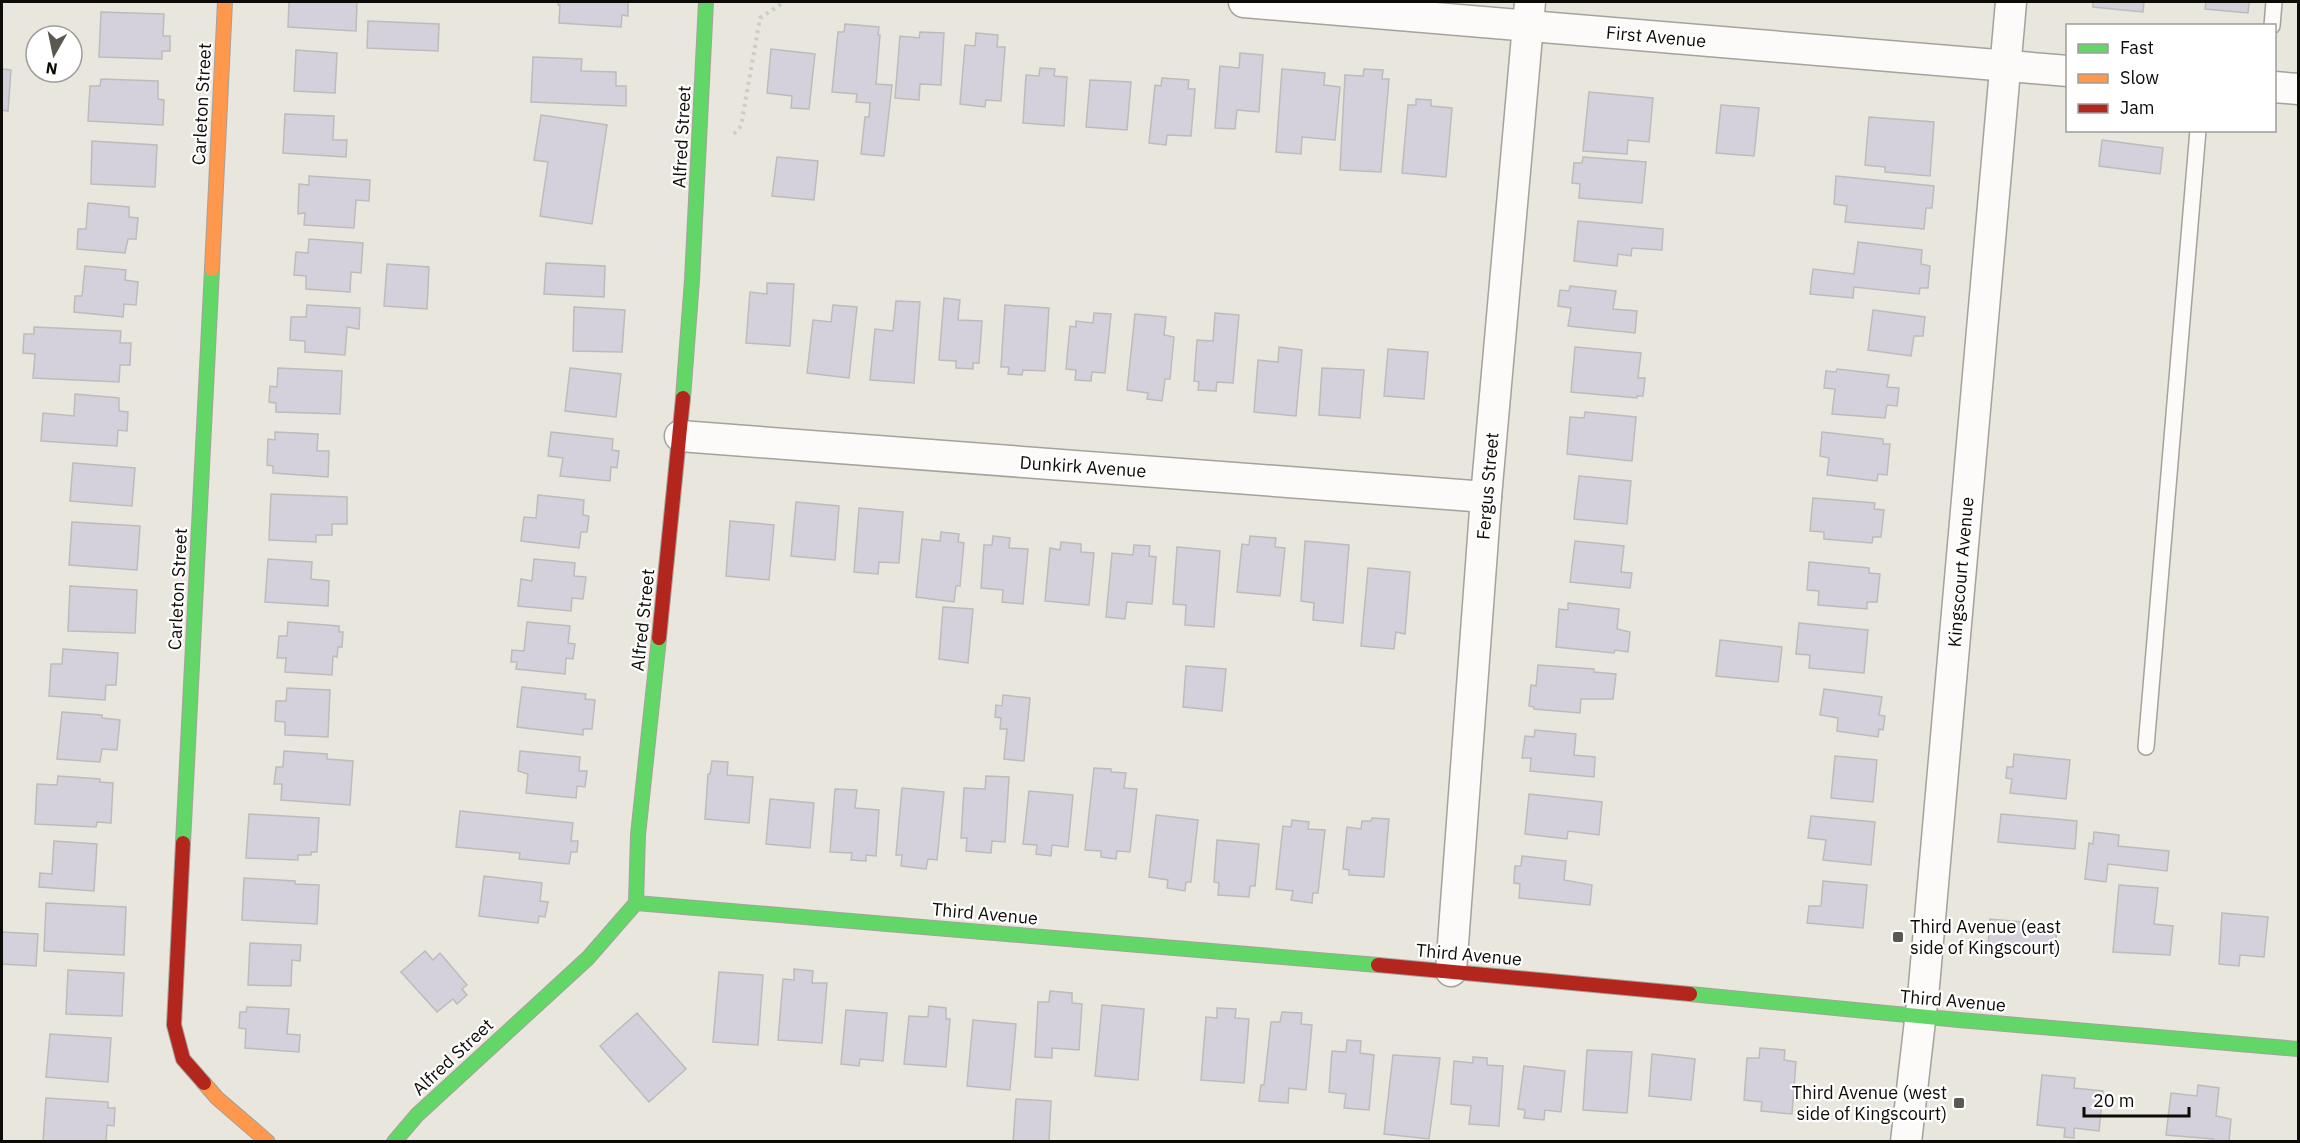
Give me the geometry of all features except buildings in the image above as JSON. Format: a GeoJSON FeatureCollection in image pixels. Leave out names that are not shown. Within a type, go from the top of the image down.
{"type":"FeatureCollection","features":[{"type":"Feature","properties":{"kind":"street","name":"Carleton Street"},"geometry":{"type":"LineString","coordinates":[[225,2],[174,1025],[183,1059],[218,1098],[268,1142]]}},
{"type":"Feature","properties":{"kind":"street","name":"Alfred Street"},"geometry":{"type":"LineString","coordinates":[[394,1142],[417,1115],[588,958],[636,903],[638,835],[680,436],[692,280],[706,2]]}},
{"type":"Feature","properties":{"kind":"street","name":"First Avenue"},"geometry":{"type":"LineString","coordinates":[[1244,2],[1529,14],[2066,71]]}},
{"type":"Feature","properties":{"kind":"street","name":"Kingscourt Avenue"},"geometry":{"type":"LineString","coordinates":[[1906,1142],[1924,986],[2011,2]]}},
{"type":"Feature","properties":{"kind":"street","name":"Fergus Street"},"geometry":{"type":"LineString","coordinates":[[1451,971],[1486,497],[1529,14]]}},
{"type":"Feature","properties":{"kind":"street"},"geometry":{"type":"LineString","coordinates":[[2276,87],[2298,89]]}},
{"type":"Feature","properties":{"kind":"street","name":"Dunkirk Avenue"},"geometry":{"type":"LineString","coordinates":[[680,436],[1486,497]]}},
{"type":"Feature","properties":{"kind":"street","name":"Third Avenue"},"geometry":{"type":"LineString","coordinates":[[636,903],[1451,971],[1920,1016],[2298,1049]]}},
{"type":"Feature","properties":{"kind":"lane"},"geometry":{"type":"LineString","coordinates":[[2272,24],[2274,2]]}},
{"type":"Feature","properties":{"kind":"lane"},"geometry":{"type":"LineString","coordinates":[[2146,747],[2198,132]]}},
{"type":"Feature","properties":{"kind":"path"},"geometry":{"type":"LineString","coordinates":[[734,135],[741,126],[760,18],[784,2]]}},
{"type":"Feature","properties":{"kind":"traffic: fast"},"geometry":{"type":"LineString","coordinates":[[683,398],[692,280],[706,2]]}},
{"type":"Feature","properties":{"kind":"traffic: fast"},"geometry":{"type":"LineString","coordinates":[[183,843],[212,269]]}},
{"type":"Feature","properties":{"kind":"traffic: fast"},"geometry":{"type":"LineString","coordinates":[[394,1142],[417,1115],[588,958],[636,903],[638,835],[659,638]]}},
{"type":"Feature","properties":{"kind":"traffic: fast"},"geometry":{"type":"LineString","coordinates":[[636,903],[1378,965]]}},
{"type":"Feature","properties":{"kind":"traffic: fast"},"geometry":{"type":"LineString","coordinates":[[1690,994],[2298,1049]]}},
{"type":"Feature","properties":{"kind":"traffic: slow"},"geometry":{"type":"LineString","coordinates":[[212,269],[225,2]]}},
{"type":"Feature","properties":{"kind":"traffic: slow"},"geometry":{"type":"LineString","coordinates":[[204,1083],[217,1098],[268,1142]]}},
{"type":"Feature","properties":{"kind":"traffic: jam"},"geometry":{"type":"LineString","coordinates":[[659,638],[683,398]]}},
{"type":"Feature","properties":{"kind":"traffic: jam"},"geometry":{"type":"LineString","coordinates":[[183,843],[174,1025],[183,1059],[204,1083]]}},
{"type":"Feature","properties":{"kind":"traffic: jam"},"geometry":{"type":"LineString","coordinates":[[1378,965],[1690,994]]}},
{"type":"Feature","properties":{"kind":"place","name":"Third Avenue (east side of Kingscourt)"},"geometry":{"type":"Point","coordinates":[1898,937]}},
{"type":"Feature","properties":{"kind":"place","name":"Third Avenue (west side of Kingscourt)"},"geometry":{"type":"Point","coordinates":[1959,1103]}}]}
